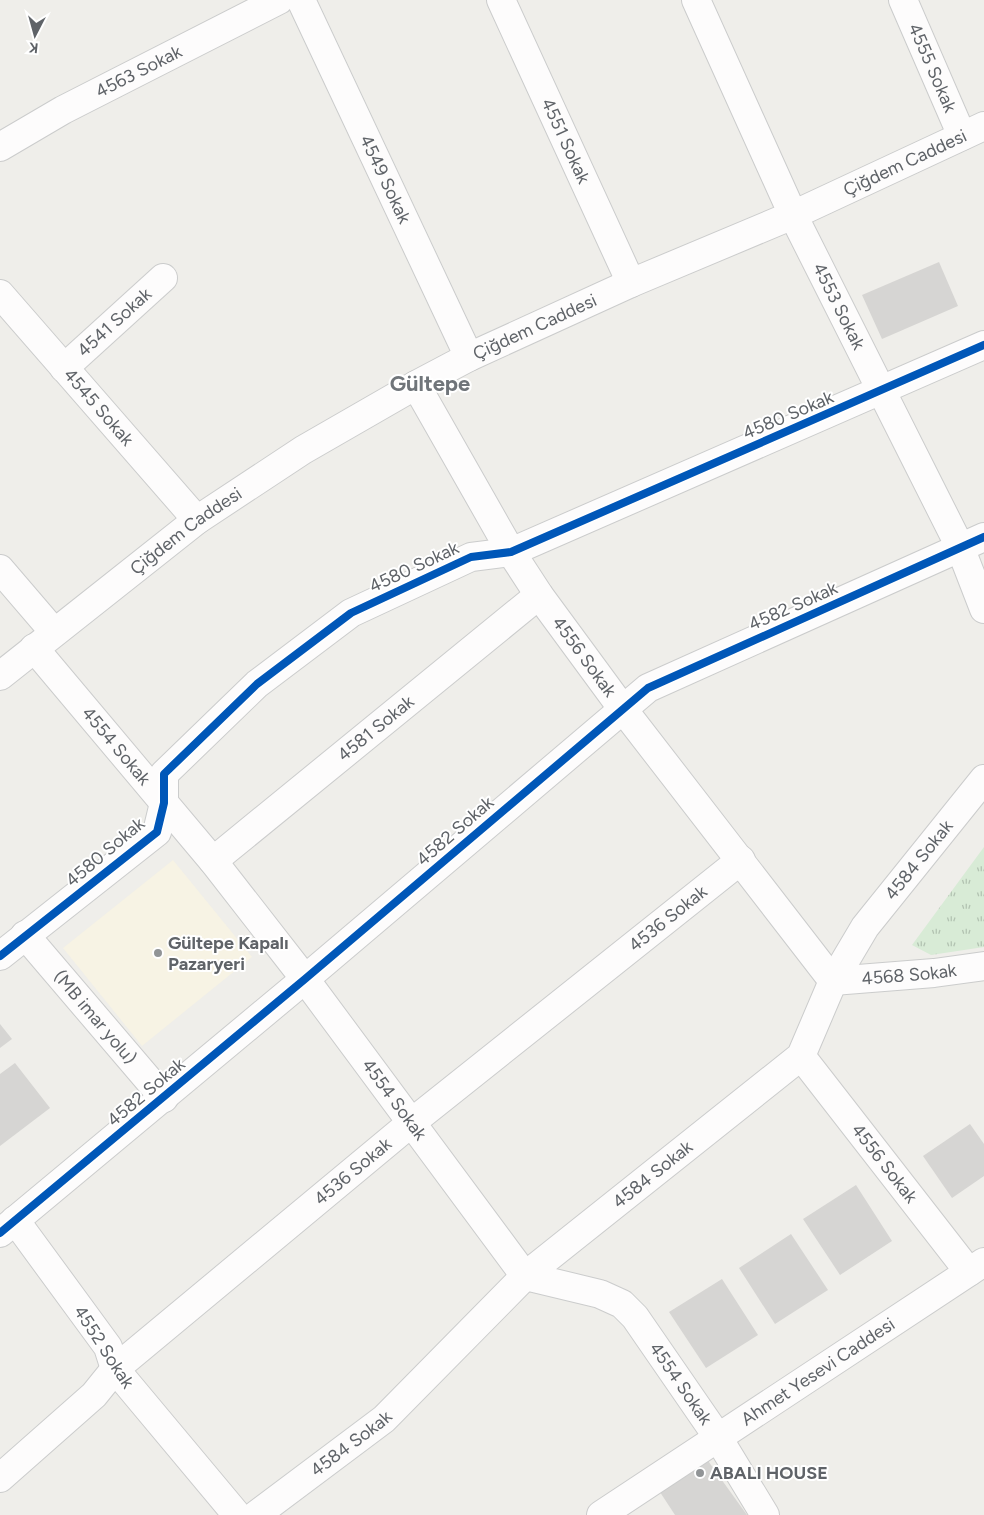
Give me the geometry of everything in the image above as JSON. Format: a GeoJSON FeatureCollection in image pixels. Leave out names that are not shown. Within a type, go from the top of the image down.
{"type":"FeatureCollection","features":[{"type":"Feature","properties":{"kind":"street","name":"4563 Sokak"},"geometry":{"type":"LineString","coordinates":[[0,147],[63,110],[279,0]]}},
{"type":"Feature","properties":{"kind":"street","name":"4549 Sokak"},"geometry":{"type":"LineString","coordinates":[[301,0],[469,357]]}},
{"type":"Feature","properties":{"kind":"street","name":"4551 Sokak"},"geometry":{"type":"LineString","coordinates":[[501,0],[631,283]]}},
{"type":"Feature","properties":{"kind":"street","name":"4553 Sokak"},"geometry":{"type":"LineString","coordinates":[[696,0],[793,215],[883,390],[972,542],[984,609]]}},
{"type":"Feature","properties":{"kind":"street","name":"4555 Sokak"},"geometry":{"type":"LineString","coordinates":[[903,0],[973,131]]}},
{"type":"Feature","properties":{"kind":"street","name":"Çiğdem Caddesi"},"geometry":{"type":"LineString","coordinates":[[0,676],[197,520],[303,450],[416,385],[469,357],[631,283],[793,215],[973,131]]}},
{"type":"Feature","properties":{"kind":"street","name":"4541 Sokak"},"geometry":{"type":"LineString","coordinates":[[64,368],[163,278]]}},
{"type":"Feature","properties":{"kind":"street","name":"4545 Sokak"},"geometry":{"type":"LineString","coordinates":[[0,294],[197,520]]}},
{"type":"Feature","properties":{"kind":"street","name":"4580 Sokak"},"geometry":{"type":"LineString","coordinates":[[0,956],[157,832],[164,804],[164,774],[256,684],[351,613],[471,557],[511,552],[984,345]]}},
{"type":"Feature","properties":{"kind":"street","name":"4556 Sokak"},"geometry":{"type":"LineString","coordinates":[[416,385],[511,552],[539,595],[622,708],[833,981]]}},
{"type":"Feature","properties":{"kind":"street","name":"4582 Sokak"},"geometry":{"type":"LineString","coordinates":[[7,1227],[164,1098],[622,708],[648,688],[972,542]]}},
{"type":"Feature","properties":{"kind":"street","name":"4554 Sokak"},"geometry":{"type":"LineString","coordinates":[[0,569],[44,640],[164,804],[213,861],[305,979],[525,1276],[600,1294],[622,1304],[635,1317],[718,1436],[765,1515]]}},
{"type":"Feature","properties":{"kind":"street","name":"4581 Sokak"},"geometry":{"type":"LineString","coordinates":[[213,861],[539,595]]}},
{"type":"Feature","properties":{"kind":"street","name":"4584 Sokak"},"geometry":{"type":"LineString","coordinates":[[256,1515],[384,1419],[525,1276],[800,1056],[833,981],[865,927],[984,779]]}},
{"type":"Feature","properties":{"kind":"street","name":"4536 Sokak"},"geometry":{"type":"LineString","coordinates":[[0,1478],[94,1395],[115,1369],[411,1123],[741,860]]}},
{"type":"Feature","properties":{"kind":"street","name":"(MB imar yolu)"},"geometry":{"type":"LineString","coordinates":[[25,935],[164,1098]]}},
{"type":"Feature","properties":{"kind":"street","name":"4568 Sokak"},"geometry":{"type":"LineString","coordinates":[[833,981],[934,973],[984,966]]}},
{"type":"Feature","properties":{"kind":"street","name":"4556 Sokak"},"geometry":{"type":"LineString","coordinates":[[800,1056],[976,1267]]}},
{"type":"Feature","properties":{"kind":"street","name":"4552 Sokak"},"geometry":{"type":"LineString","coordinates":[[7,1227],[108,1347],[115,1369],[237,1515]]}},
{"type":"Feature","properties":{"kind":"street","name":"Ahmet Yesevi Caddesi"},"geometry":{"type":"LineString","coordinates":[[601,1515],[976,1267]]}},
{"type":"Feature","properties":{"kind":"shaded area","name":"Gültepe Kapalı Pazaryeri"},"geometry":{"type":"Polygon","coordinates":[[[173,860],[252,957],[142,1046],[63,948],[173,860]]]}},
{"type":"Feature","properties":{"kind":"green space"},"geometry":{"type":"Polygon","coordinates":[[[984,847],[984,947],[931,955],[912,945],[984,847]]]}},
{"type":"Feature","properties":{"kind":"building"},"geometry":{"type":"Polygon","coordinates":[[[939,262],[958,306],[882,339],[862,295],[939,262]]]}},
{"type":"Feature","properties":{"kind":"building"},"geometry":{"type":"Polygon","coordinates":[[[0,1024],[12,1039],[0,1048],[0,1024]]]}},
{"type":"Feature","properties":{"kind":"building"},"geometry":{"type":"Polygon","coordinates":[[[15,1063],[50,1108],[0,1146],[0,1074],[15,1063]]]}},
{"type":"Feature","properties":{"kind":"building"},"geometry":{"type":"Polygon","coordinates":[[[970,1124],[984,1144],[984,1176],[952,1198],[923,1156],[970,1124]]]}},
{"type":"Feature","properties":{"kind":"building"},"geometry":{"type":"Polygon","coordinates":[[[856,1185],[892,1241],[840,1275],[803,1219],[856,1185]]]}},
{"type":"Feature","properties":{"kind":"building"},"geometry":{"type":"Polygon","coordinates":[[[791,1234],[828,1290],[775,1324],[739,1268],[791,1234]]]}},
{"type":"Feature","properties":{"kind":"building"},"geometry":{"type":"Polygon","coordinates":[[[722,1279],[758,1335],[706,1368],[669,1312],[722,1279]]]}},
{"type":"Feature","properties":{"kind":"building","name":"ABALI HOUSE"},"geometry":{"type":"Polygon","coordinates":[[[706,1458],[747,1515],[675,1515],[658,1489],[706,1458]]]}},
{"type":"Feature","properties":{"kind":"cycle path"},"geometry":{"type":"LineString","coordinates":[[0,956],[157,832],[164,803],[164,774],[257,684],[351,613],[471,557],[511,552],[984,345]]}},
{"type":"Feature","properties":{"kind":"cycle path"},"geometry":{"type":"LineString","coordinates":[[0,1233],[305,979],[648,688],[984,537]]}},
{"type":"Feature","properties":{"kind":"place","name":"Gültepe Kapalı Pazaryeri"},"geometry":{"type":"Point","coordinates":[158,953]}},
{"type":"Feature","properties":{"kind":"place","name":"ABALI HOUSE"},"geometry":{"type":"Point","coordinates":[700,1473]}},
{"type":"Feature","properties":{"kind":"district","name":"Gültepe"},"geometry":{"type":"Point","coordinates":[430,383]}}]}
